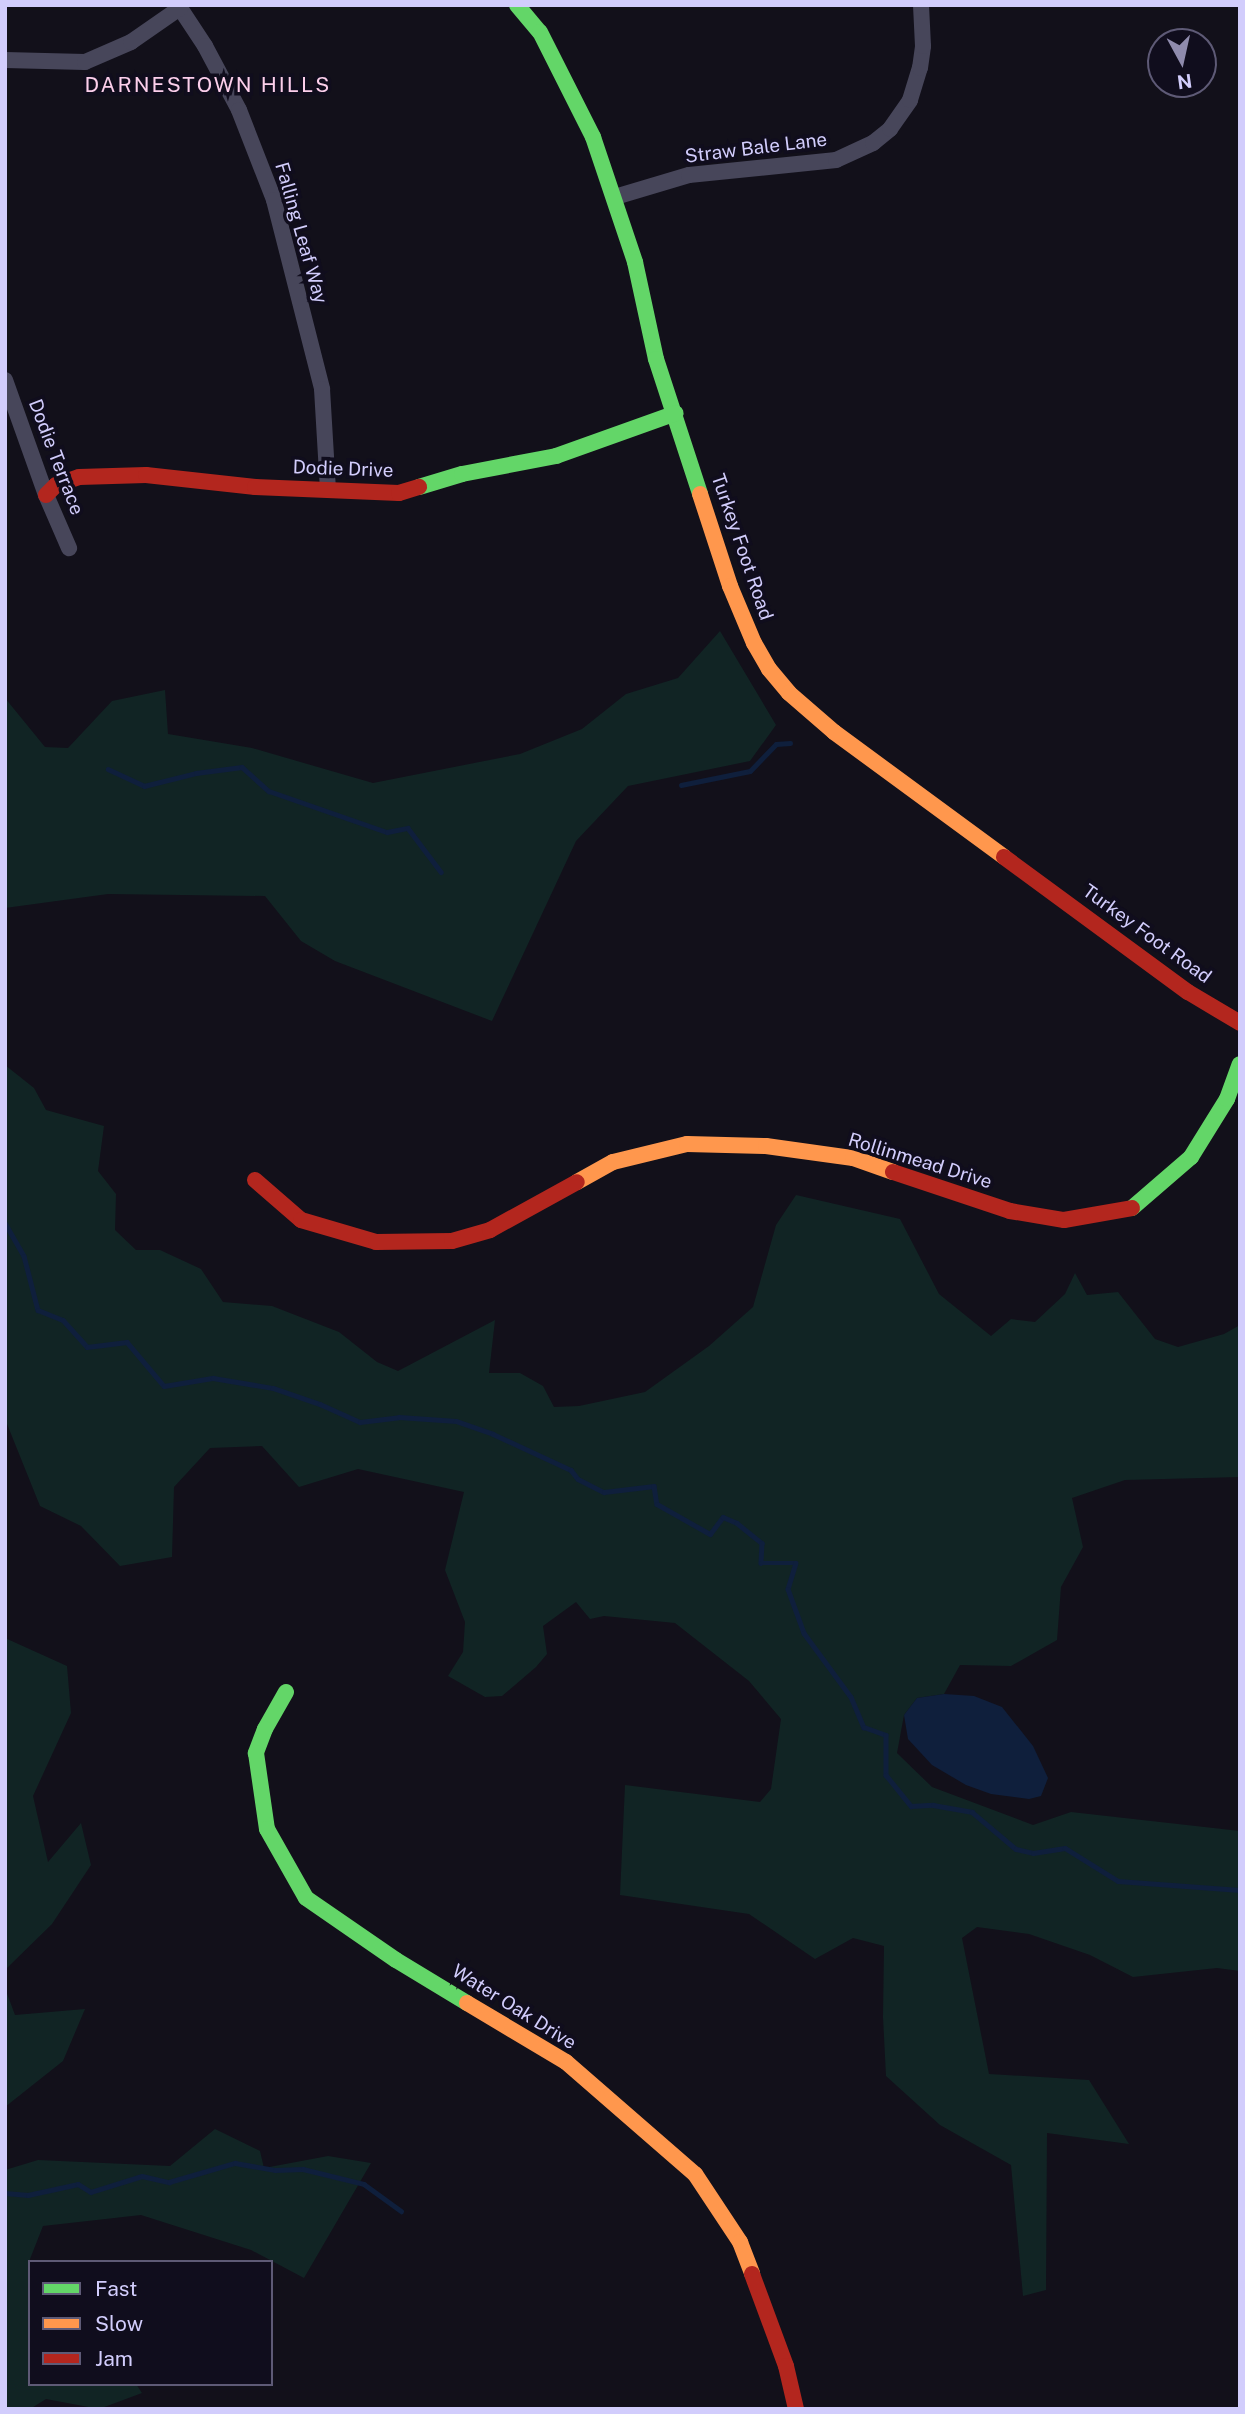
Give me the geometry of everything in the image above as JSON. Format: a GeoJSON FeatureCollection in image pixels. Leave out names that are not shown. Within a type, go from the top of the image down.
{"type":"FeatureCollection","features":[{"type":"Feature","properties":{"kind":"street","name":"Turkey Foot Road"},"geometry":{"type":"LineString","coordinates":[[517,5],[540,32],[565,76],[593,137],[635,262],[656,359],[676,413],[730,586],[754,643],[789,693],[834,732],[1154,967],[1240,1023]]}},
{"type":"Feature","properties":{"kind":"street","name":"Straw Bale Lane"},"geometry":{"type":"LineString","coordinates":[[614,197],[689,175],[836,160],[873,143],[890,129],[910,100],[923,46],[921,5]]}},
{"type":"Feature","properties":{"kind":"street"},"geometry":{"type":"LineString","coordinates":[[5,60],[85,62],[131,42],[179,7]]}},
{"type":"Feature","properties":{"kind":"street","name":"Falling Leaf Way"},"geometry":{"type":"LineString","coordinates":[[179,7],[239,110],[274,200],[322,389],[328,489]]}},
{"type":"Feature","properties":{"kind":"street","name":"Dodie Terrace"},"geometry":{"type":"LineString","coordinates":[[5,380],[46,495],[69,548]]}},
{"type":"Feature","properties":{"kind":"street","name":"Dodie Drive"},"geometry":{"type":"LineString","coordinates":[[46,495],[56,485],[79,477],[146,475],[255,487],[399,493],[462,474],[556,456],[676,413]]}},
{"type":"Feature","properties":{"kind":"street","name":"Rollinmead Drive"},"geometry":{"type":"LineString","coordinates":[[255,1180],[301,1220],[376,1242],[452,1241],[491,1230],[613,1162],[687,1144],[766,1146],[853,1158],[1010,1211],[1064,1220],[1136,1207],[1191,1157],[1227,1099],[1240,1064]]}},
{"type":"Feature","properties":{"kind":"street","name":"Water Oak Drive"},"geometry":{"type":"LineString","coordinates":[[286,1692],[265,1729],[256,1753],[267,1829],[306,1898],[396,1959],[566,2062],[695,2174],[740,2242],[786,2366],[796,2409]]}},
{"type":"Feature","properties":{"kind":"green space"},"geometry":{"type":"Polygon","coordinates":[[[720,631],[776,725],[750,761],[628,786],[576,841],[492,1021],[335,961],[301,941],[265,896],[108,894],[5,908],[5,698],[45,747],[68,748],[112,701],[165,690],[168,734],[252,748],[373,783],[520,754],[582,729],[626,694],[678,678],[720,631]]]}},
{"type":"Feature","properties":{"kind":"green space"},"geometry":{"type":"Polygon","coordinates":[[[5,1065],[34,1088],[46,1110],[104,1126],[98,1171],[116,1194],[115,1230],[136,1250],[160,1250],[201,1269],[223,1302],[272,1306],[339,1332],[377,1362],[398,1371],[495,1320],[489,1373],[520,1373],[543,1386],[554,1407],[579,1406],[645,1392],[709,1346],[753,1307],[776,1225],[796,1195],[900,1219],[939,1294],[991,1336],[1011,1319],[1035,1322],[1065,1294],[1075,1273],[1087,1295],[1118,1292],[1155,1339],[1178,1347],[1224,1334],[1240,1325],[1240,1477],[1125,1480],[1072,1498],[1083,1547],[1061,1587],[1057,1640],[1011,1666],[960,1665],[944,1694],[917,1698],[904,1715],[897,1753],[932,1787],[1033,1825],[1071,1812],[1240,1831],[1240,1971],[1217,1968],[1133,1977],[1090,1955],[1029,1934],[977,1927],[962,1938],[989,2074],[1089,2080],[1129,2144],[1047,2133],[1046,2290],[1023,2296],[1011,2165],[940,2125],[886,2076],[884,1946],[853,1938],[815,1959],[749,1914],[620,1895],[625,1785],[760,1802],[771,1789],[781,1719],[749,1681],[675,1623],[604,1616],[590,1619],[576,1602],[543,1626],[547,1654],[536,1667],[502,1696],[485,1697],[448,1676],[463,1652],[465,1622],[445,1570],[464,1492],[358,1469],[299,1487],[262,1446],[210,1448],[174,1487],[172,1557],[120,1566],[81,1526],[40,1506],[5,1419],[5,1065]]]}},
{"type":"Feature","properties":{"kind":"green space"},"geometry":{"type":"Polygon","coordinates":[[[5,1638],[67,1666],[71,1713],[33,1796],[48,1862],[81,1823],[91,1865],[52,1924],[5,1970],[5,1638]]]}},
{"type":"Feature","properties":{"kind":"green space"},"geometry":{"type":"Polygon","coordinates":[[[5,1988],[15,2015],[85,2009],[63,2061],[5,2107],[5,1988]]]}},
{"type":"Feature","properties":{"kind":"green space"},"geometry":{"type":"Polygon","coordinates":[[[215,2129],[260,2151],[264,2168],[328,2156],[371,2163],[304,2278],[251,2250],[141,2215],[43,2226],[28,2260],[28,2386],[137,2386],[142,2393],[99,2409],[46,2399],[30,2409],[5,2409],[5,2170],[38,2160],[170,2166],[215,2129]]]}},
{"type":"Feature","properties":{"kind":"water"},"geometry":{"type":"Polygon","coordinates":[[[944,1694],[974,1696],[1002,1707],[1033,1746],[1048,1778],[1041,1796],[1029,1799],[991,1794],[966,1785],[932,1765],[908,1739],[904,1715],[917,1698],[944,1694]]]}},
{"type":"Feature","properties":{"kind":"waterway"},"geometry":{"type":"LineString","coordinates":[[681,785],[750,771],[776,744],[790,743]]}},
{"type":"Feature","properties":{"kind":"waterway"},"geometry":{"type":"LineString","coordinates":[[108,769],[144,786],[196,773],[242,767],[269,791],[387,832],[408,828],[441,872]]}},
{"type":"Feature","properties":{"kind":"waterway"},"geometry":{"type":"LineString","coordinates":[[5,1223],[24,1256],[38,1310],[63,1320],[87,1347],[127,1342],[164,1386],[213,1378],[273,1388],[320,1404],[360,1422],[399,1417],[456,1421],[493,1434],[571,1470],[578,1479],[604,1492],[654,1486],[657,1504],[710,1534],[723,1517],[737,1523],[762,1543],[761,1563],[796,1563],[788,1589],[804,1633],[851,1697],[864,1727],[886,1735],[886,1775],[911,1806],[933,1805],[972,1812],[1016,1849],[1033,1853],[1065,1848],[1118,1881],[1240,1890]]}},
{"type":"Feature","properties":{"kind":"waterway"},"geometry":{"type":"LineString","coordinates":[[5,2193],[28,2195],[78,2184],[91,2192],[142,2176],[169,2182],[235,2163],[275,2170],[303,2169],[364,2184],[401,2211]]}},
{"type":"Feature","properties":{"kind":"traffic: fast"},"geometry":{"type":"LineString","coordinates":[[517,5],[540,32],[593,137],[635,262],[656,359],[700,494]]}},
{"type":"Feature","properties":{"kind":"traffic: fast"},"geometry":{"type":"LineString","coordinates":[[419,487],[462,474],[556,456],[676,413]]}},
{"type":"Feature","properties":{"kind":"traffic: fast"},"geometry":{"type":"LineString","coordinates":[[1132,1208],[1191,1157],[1227,1099],[1240,1064]]}},
{"type":"Feature","properties":{"kind":"traffic: fast"},"geometry":{"type":"LineString","coordinates":[[286,1692],[265,1729],[256,1753],[267,1829],[306,1898],[396,1960],[467,2003]]}},
{"type":"Feature","properties":{"kind":"traffic: slow"},"geometry":{"type":"LineString","coordinates":[[700,494],[730,586],[754,643],[769,669],[789,693],[834,732],[1004,857]]}},
{"type":"Feature","properties":{"kind":"traffic: slow"},"geometry":{"type":"LineString","coordinates":[[577,1182],[613,1162],[687,1144],[766,1146],[853,1158],[893,1172]]}},
{"type":"Feature","properties":{"kind":"traffic: slow"},"geometry":{"type":"LineString","coordinates":[[467,2003],[566,2062],[695,2174],[740,2242],[752,2274]]}},
{"type":"Feature","properties":{"kind":"traffic: jam"},"geometry":{"type":"LineString","coordinates":[[46,495],[56,485],[79,477],[146,475],[255,487],[399,493],[419,487]]}},
{"type":"Feature","properties":{"kind":"traffic: jam"},"geometry":{"type":"LineString","coordinates":[[1004,857],[1188,992],[1240,1023]]}},
{"type":"Feature","properties":{"kind":"traffic: jam"},"geometry":{"type":"LineString","coordinates":[[893,1172],[1010,1211],[1064,1220],[1132,1208]]}},
{"type":"Feature","properties":{"kind":"traffic: jam"},"geometry":{"type":"LineString","coordinates":[[255,1180],[301,1220],[376,1242],[452,1241],[490,1230],[577,1182]]}},
{"type":"Feature","properties":{"kind":"traffic: jam"},"geometry":{"type":"LineString","coordinates":[[752,2274],[786,2366],[796,2409]]}},
{"type":"Feature","properties":{"kind":"district","name":"DARNESTOWN HILLS"},"geometry":{"type":"Point","coordinates":[208,85]}}]}
